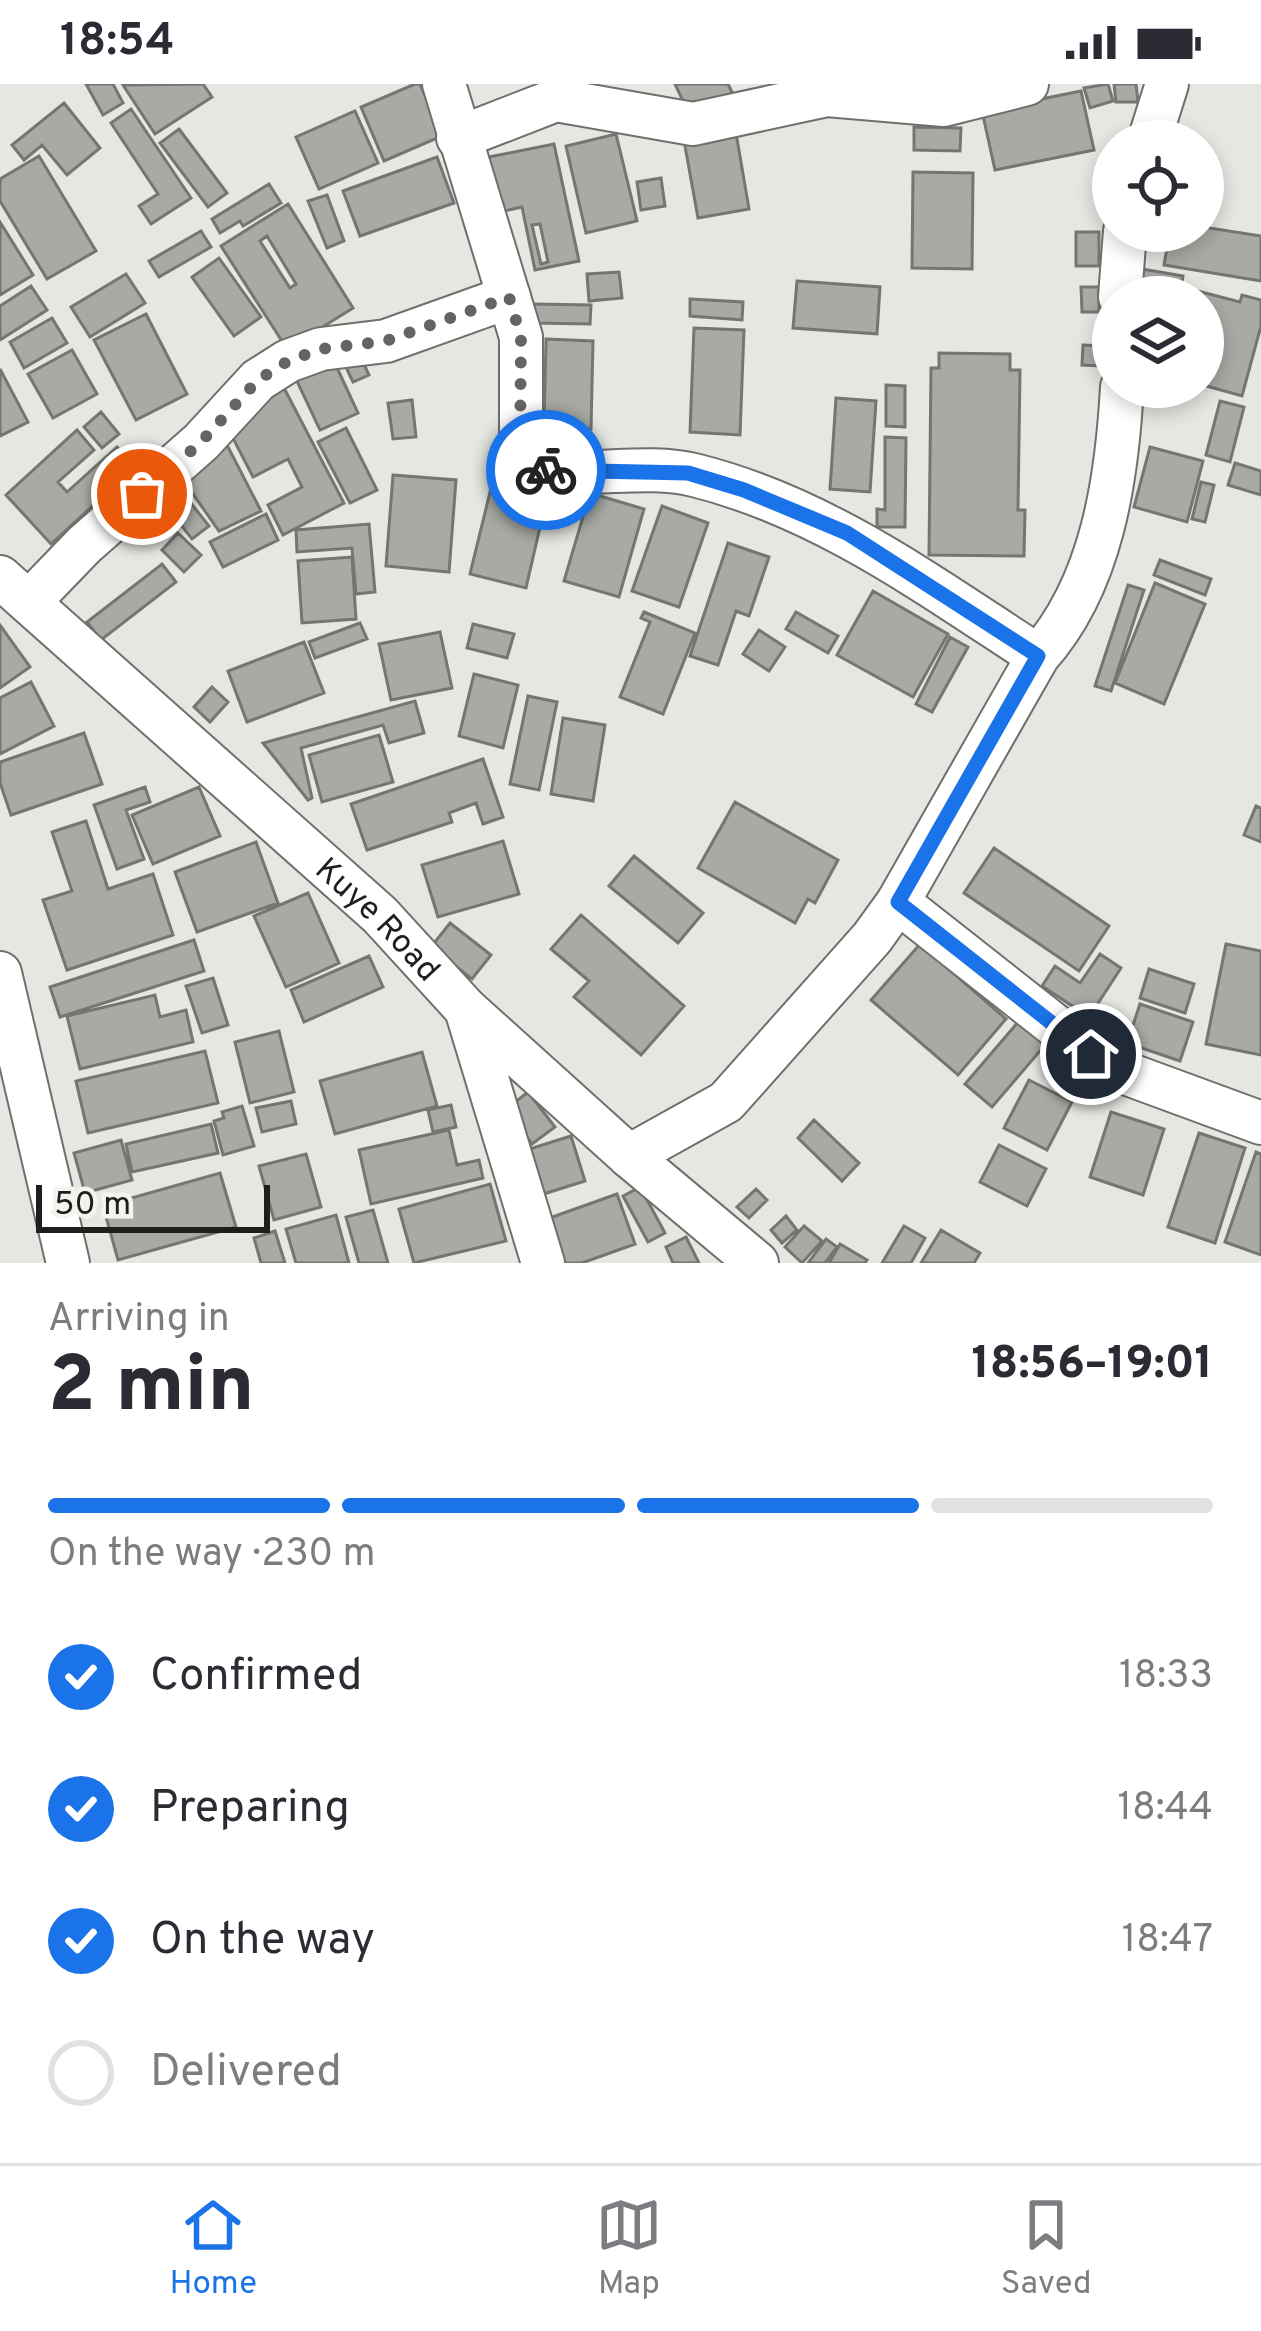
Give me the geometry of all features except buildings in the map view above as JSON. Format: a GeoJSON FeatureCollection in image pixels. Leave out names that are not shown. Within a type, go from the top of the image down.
{"type":"FeatureCollection","features":[{"type":"Feature","properties":{"kind":"street"},"geometry":{"type":"LineString","coordinates":[[444,84],[521,337],[520,454],[528,466],[688,473],[744,490],[847,533],[1038,656]]}},
{"type":"Feature","properties":{"kind":"street"},"geometry":{"type":"LineString","coordinates":[[458,138],[556,100],[693,124],[827,95],[944,105],[1027,84]]}},
{"type":"Feature","properties":{"kind":"street"},"geometry":{"type":"LineString","coordinates":[[1156,120],[1167,84]]}},
{"type":"Feature","properties":{"kind":"street"},"geometry":{"type":"LineString","coordinates":[[14,590],[84,545],[201,442],[273,370],[321,349],[386,341],[509,297]]}},
{"type":"Feature","properties":{"kind":"street"},"geometry":{"type":"LineString","coordinates":[[629,1156],[726,1102],[872,938],[898,902],[1038,656],[1063,629],[1090,572],[1116,456],[1120,408]]}},
{"type":"Feature","properties":{"kind":"street","name":"Kuye Road"},"geometry":{"type":"LineString","coordinates":[[14,590],[380,915],[465,1008],[629,1156],[758,1263]]}},
{"type":"Feature","properties":{"kind":"street"},"geometry":{"type":"LineString","coordinates":[[898,902],[1117,1070],[1261,1123]]}},
{"type":"Feature","properties":{"kind":"street"},"geometry":{"type":"LineString","coordinates":[[0,974],[68,1263]]}},
{"type":"Feature","properties":{"kind":"street"},"geometry":{"type":"LineString","coordinates":[[465,1008],[543,1263]]}},
{"type":"Feature","properties":{"kind":"way so far"},"geometry":{"type":"LineString","coordinates":[[142,494],[201,442],[258,380],[288,361],[321,349],[386,341],[509,297],[521,337],[520,454],[528,466],[546,470]]}},
{"type":"Feature","properties":{"kind":"route"},"geometry":{"type":"LineString","coordinates":[[546,470],[688,473],[744,490],[847,533],[1038,656],[898,902],[1091,1054]]}}]}
